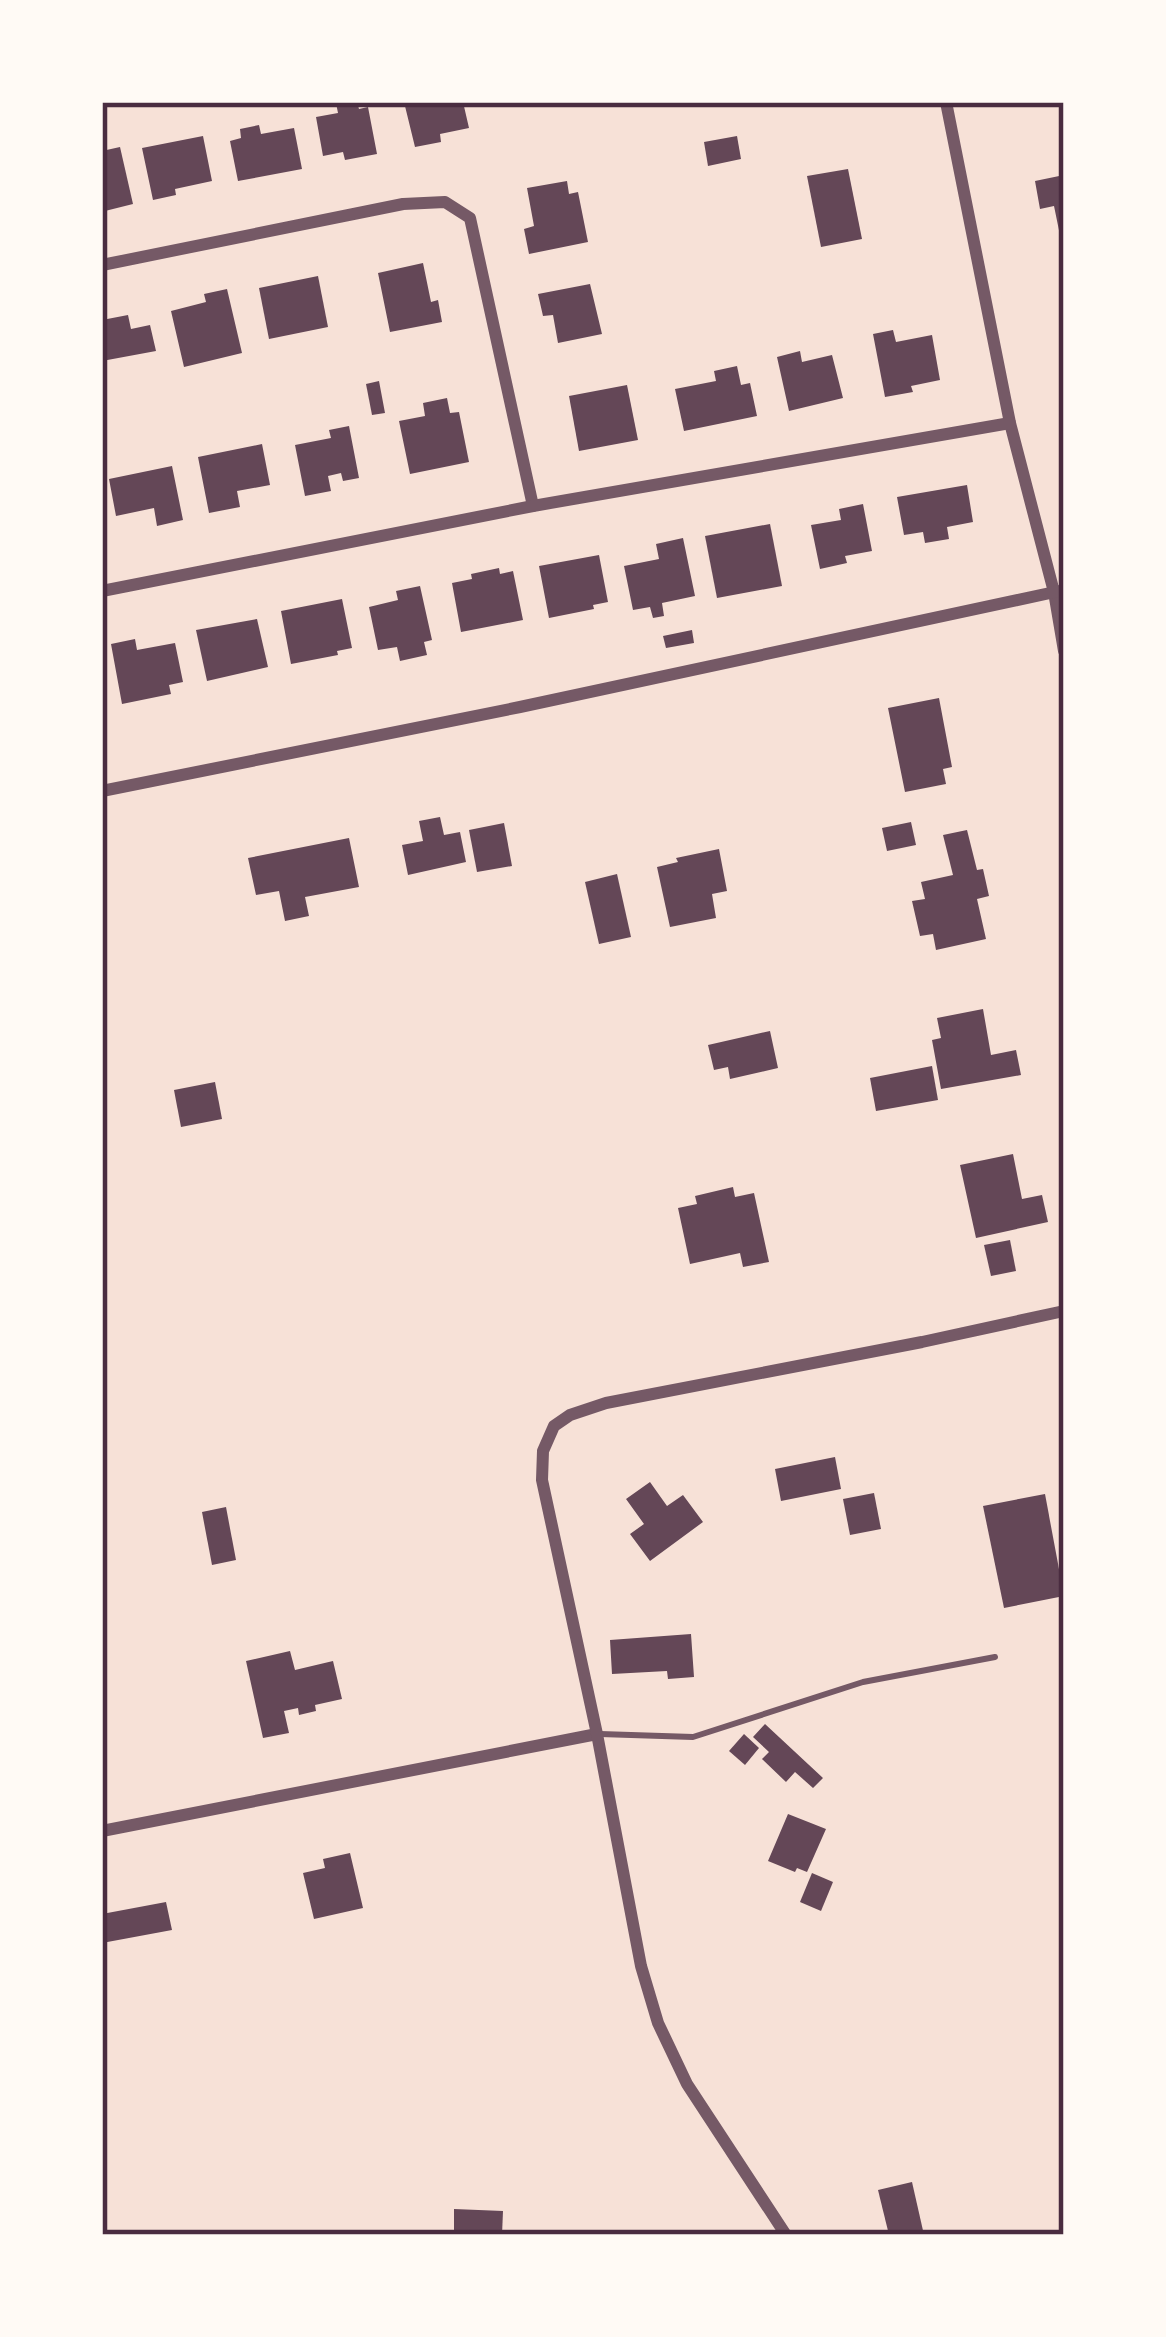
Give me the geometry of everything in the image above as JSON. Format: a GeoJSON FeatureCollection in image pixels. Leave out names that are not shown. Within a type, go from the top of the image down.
{"type":"FeatureCollection","features":[{"type":"Feature","properties":{"kind":"street"},"geometry":{"type":"LineString","coordinates":[[946,102],[1010,423],[1059,591],[1064,651]]}},
{"type":"Feature","properties":{"kind":"street"},"geometry":{"type":"LineString","coordinates":[[102,265],[404,204],[445,202],[470,218],[532,506]]}},
{"type":"Feature","properties":{"kind":"street"},"geometry":{"type":"LineString","coordinates":[[102,591],[532,506],[1010,423]]}},
{"type":"Feature","properties":{"kind":"street"},"geometry":{"type":"LineString","coordinates":[[102,791],[1059,591]]}},
{"type":"Feature","properties":{"kind":"street"},"geometry":{"type":"LineString","coordinates":[[786,2235],[687,2084],[658,2023],[641,1966],[542,1480],[548,1434],[570,1415],[605,1403],[1064,1311]]}},
{"type":"Feature","properties":{"kind":"street"},"geometry":{"type":"LineString","coordinates":[[102,1831],[597,1734]]}},
{"type":"Feature","properties":{"kind":"lane"},"geometry":{"type":"LineString","coordinates":[[597,1734],[693,1737],[863,1682],[994,1657]]}},
{"type":"Feature","properties":{"kind":"building"},"geometry":{"type":"Polygon","coordinates":[[[357,102],[359,109],[368,107],[377,154],[345,160],[343,152],[323,156],[316,117],[338,113],[336,103],[357,102]]]}},
{"type":"Feature","properties":{"kind":"building"},"geometry":{"type":"Polygon","coordinates":[[[404,102],[463,102],[469,128],[440,134],[441,142],[415,147],[404,102]]]}},
{"type":"Feature","properties":{"kind":"building"},"geometry":{"type":"Polygon","coordinates":[[[259,125],[261,134],[294,128],[302,169],[238,181],[230,141],[241,138],[240,129],[259,125]]]}},
{"type":"Feature","properties":{"kind":"building"},"geometry":{"type":"Polygon","coordinates":[[[203,136],[212,181],[175,189],[176,195],[153,200],[142,148],[203,136]]]}},
{"type":"Feature","properties":{"kind":"building"},"geometry":{"type":"Polygon","coordinates":[[[737,136],[741,159],[708,166],[704,142],[737,136]]]}},
{"type":"Feature","properties":{"kind":"building"},"geometry":{"type":"Polygon","coordinates":[[[120,147],[133,204],[105,211],[102,151],[120,147]]]}},
{"type":"Feature","properties":{"kind":"building"},"geometry":{"type":"Polygon","coordinates":[[[848,169],[862,239],[821,247],[807,176],[848,169]]]}},
{"type":"Feature","properties":{"kind":"building"},"geometry":{"type":"Polygon","coordinates":[[[1064,175],[1062,245],[1054,206],[1040,209],[1035,181],[1064,175]]]}},
{"type":"Feature","properties":{"kind":"building"},"geometry":{"type":"Polygon","coordinates":[[[567,181],[569,194],[578,192],[588,242],[529,254],[524,229],[534,226],[527,188],[567,181]]]}},
{"type":"Feature","properties":{"kind":"building"},"geometry":{"type":"Polygon","coordinates":[[[423,263],[431,302],[438,300],[442,322],[390,332],[378,273],[423,263]]]}},
{"type":"Feature","properties":{"kind":"building"},"geometry":{"type":"Polygon","coordinates":[[[318,276],[328,327],[269,339],[259,288],[318,276]]]}},
{"type":"Feature","properties":{"kind":"building"},"geometry":{"type":"Polygon","coordinates":[[[590,284],[602,334],[558,343],[553,315],[543,316],[538,294],[590,284]]]}},
{"type":"Feature","properties":{"kind":"building"},"geometry":{"type":"Polygon","coordinates":[[[227,289],[242,353],[184,367],[171,311],[206,302],[204,294],[227,289]]]}},
{"type":"Feature","properties":{"kind":"building"},"geometry":{"type":"Polygon","coordinates":[[[128,315],[131,329],[150,325],[156,351],[102,361],[102,320],[128,315]]]}},
{"type":"Feature","properties":{"kind":"building"},"geometry":{"type":"Polygon","coordinates":[[[893,330],[896,342],[932,335],[940,380],[885,397],[873,334],[893,330]]]}},
{"type":"Feature","properties":{"kind":"building"},"geometry":{"type":"Polygon","coordinates":[[[800,351],[802,362],[832,355],[843,398],[789,411],[777,357],[800,351]]]}},
{"type":"Feature","properties":{"kind":"building"},"geometry":{"type":"Polygon","coordinates":[[[737,366],[741,385],[750,383],[757,416],[684,431],[675,389],[716,381],[714,371],[737,366]]]}},
{"type":"Feature","properties":{"kind":"building"},"geometry":{"type":"Polygon","coordinates":[[[379,381],[385,413],[372,415],[366,384],[379,381]]]}},
{"type":"Feature","properties":{"kind":"building"},"geometry":{"type":"Polygon","coordinates":[[[627,385],[638,440],[579,451],[569,396],[627,385]]]}},
{"type":"Feature","properties":{"kind":"building"},"geometry":{"type":"Polygon","coordinates":[[[447,398],[450,413],[459,412],[469,462],[410,474],[399,421],[425,416],[423,403],[447,398]]]}},
{"type":"Feature","properties":{"kind":"building"},"geometry":{"type":"Polygon","coordinates":[[[349,426],[359,478],[343,481],[341,473],[328,476],[331,491],[305,496],[295,445],[331,438],[329,430],[349,426]]]}},
{"type":"Feature","properties":{"kind":"building"},"geometry":{"type":"Polygon","coordinates":[[[262,444],[270,485],[237,491],[240,507],[209,513],[198,457],[262,444]]]}},
{"type":"Feature","properties":{"kind":"building"},"geometry":{"type":"Polygon","coordinates":[[[172,466],[183,520],[157,526],[154,508],[116,516],[109,479],[172,466]]]}},
{"type":"Feature","properties":{"kind":"building"},"geometry":{"type":"Polygon","coordinates":[[[967,485],[973,522],[947,527],[949,539],[925,543],[923,532],[904,535],[897,497],[967,485]]]}},
{"type":"Feature","properties":{"kind":"building"},"geometry":{"type":"Polygon","coordinates":[[[863,504],[872,551],[845,556],[847,563],[820,569],[811,525],[841,520],[839,509],[863,504]]]}},
{"type":"Feature","properties":{"kind":"building"},"geometry":{"type":"Polygon","coordinates":[[[770,524],[782,586],[717,598],[705,536],[770,524]]]}},
{"type":"Feature","properties":{"kind":"building"},"geometry":{"type":"Polygon","coordinates":[[[683,538],[695,596],[662,603],[664,616],[653,618],[650,607],[633,610],[624,566],[659,559],[656,544],[683,538]]]}},
{"type":"Feature","properties":{"kind":"building"},"geometry":{"type":"Polygon","coordinates":[[[599,555],[608,602],[549,618],[539,566],[599,555]]]}},
{"type":"Feature","properties":{"kind":"building"},"geometry":{"type":"Polygon","coordinates":[[[499,568],[500,574],[513,571],[523,620],[461,632],[452,583],[499,568]]]}},
{"type":"Feature","properties":{"kind":"building"},"geometry":{"type":"Polygon","coordinates":[[[420,586],[432,640],[424,642],[427,655],[400,661],[397,647],[378,650],[369,607],[398,600],[396,591],[420,586]]]}},
{"type":"Feature","properties":{"kind":"building"},"geometry":{"type":"Polygon","coordinates":[[[342,599],[352,648],[291,664],[281,611],[342,599]]]}},
{"type":"Feature","properties":{"kind":"building"},"geometry":{"type":"Polygon","coordinates":[[[257,619],[268,667],[207,681],[196,630],[257,619]]]}},
{"type":"Feature","properties":{"kind":"building"},"geometry":{"type":"Polygon","coordinates":[[[692,630],[694,643],[666,648],[663,636],[692,630]]]}},
{"type":"Feature","properties":{"kind":"building"},"geometry":{"type":"Polygon","coordinates":[[[135,639],[137,650],[175,643],[183,682],[169,685],[171,694],[122,704],[111,644],[135,639]]]}},
{"type":"Feature","properties":{"kind":"building"},"geometry":{"type":"Polygon","coordinates":[[[939,698],[952,767],[943,769],[946,784],[905,792],[888,708],[939,698]]]}},
{"type":"Feature","properties":{"kind":"building"},"geometry":{"type":"Polygon","coordinates":[[[440,817],[444,835],[460,832],[466,862],[408,875],[402,845],[423,841],[419,821],[440,817]]]}},
{"type":"Feature","properties":{"kind":"building"},"geometry":{"type":"Polygon","coordinates":[[[911,822],[916,845],[887,851],[882,828],[911,822]]]}},
{"type":"Feature","properties":{"kind":"building"},"geometry":{"type":"Polygon","coordinates":[[[504,823],[512,866],[477,872],[469,830],[504,823]]]}},
{"type":"Feature","properties":{"kind":"building"},"geometry":{"type":"Polygon","coordinates":[[[967,830],[989,896],[977,899],[986,939],[936,950],[933,934],[920,936],[912,901],[925,899],[921,882],[953,875],[943,835],[967,830]]]}},
{"type":"Feature","properties":{"kind":"building"},"geometry":{"type":"Polygon","coordinates":[[[349,838],[359,887],[305,897],[309,916],[285,921],[279,891],[256,895],[248,858],[349,838]]]}},
{"type":"Feature","properties":{"kind":"building"},"geometry":{"type":"Polygon","coordinates":[[[719,849],[727,891],[712,894],[716,918],[670,927],[657,867],[719,849]]]}},
{"type":"Feature","properties":{"kind":"building"},"geometry":{"type":"Polygon","coordinates":[[[617,874],[631,937],[599,944],[585,882],[617,874]]]}},
{"type":"Feature","properties":{"kind":"building"},"geometry":{"type":"Polygon","coordinates":[[[983,1009],[991,1055],[1016,1050],[1021,1075],[941,1089],[932,1040],[941,1038],[937,1018],[983,1009]]]}},
{"type":"Feature","properties":{"kind":"building"},"geometry":{"type":"Polygon","coordinates":[[[770,1031],[778,1068],[730,1079],[728,1067],[714,1070],[708,1045],[770,1031]]]}},
{"type":"Feature","properties":{"kind":"building"},"geometry":{"type":"Polygon","coordinates":[[[932,1066],[938,1100],[876,1111],[870,1078],[932,1066]]]}},
{"type":"Feature","properties":{"kind":"building"},"geometry":{"type":"Polygon","coordinates":[[[215,1082],[222,1119],[181,1127],[174,1090],[215,1082]]]}},
{"type":"Feature","properties":{"kind":"building"},"geometry":{"type":"Polygon","coordinates":[[[1013,1154],[1022,1199],[1042,1195],[1048,1222],[976,1238],[960,1165],[1013,1154]]]}},
{"type":"Feature","properties":{"kind":"building"},"geometry":{"type":"Polygon","coordinates":[[[733,1187],[735,1197],[754,1193],[769,1262],[743,1267],[740,1253],[690,1264],[678,1208],[697,1204],[695,1196],[733,1187]]]}},
{"type":"Feature","properties":{"kind":"building"},"geometry":{"type":"Polygon","coordinates":[[[1010,1240],[1016,1271],[991,1276],[984,1245],[1010,1240]]]}},
{"type":"Feature","properties":{"kind":"building"},"geometry":{"type":"Polygon","coordinates":[[[835,1457],[841,1489],[781,1501],[775,1469],[835,1457]]]}},
{"type":"Feature","properties":{"kind":"building"},"geometry":{"type":"Polygon","coordinates":[[[650,1482],[667,1506],[683,1495],[703,1522],[650,1561],[630,1534],[644,1524],[626,1499],[650,1482]]]}},
{"type":"Feature","properties":{"kind":"building"},"geometry":{"type":"Polygon","coordinates":[[[874,1493],[881,1529],[850,1535],[843,1499],[874,1493]]]}},
{"type":"Feature","properties":{"kind":"building"},"geometry":{"type":"Polygon","coordinates":[[[1045,1494],[1064,1596],[1004,1608],[983,1506],[1045,1494]]]}},
{"type":"Feature","properties":{"kind":"building"},"geometry":{"type":"Polygon","coordinates":[[[226,1507],[236,1560],[212,1565],[202,1512],[226,1507]]]}},
{"type":"Feature","properties":{"kind":"building"},"geometry":{"type":"Polygon","coordinates":[[[691,1634],[694,1677],[668,1679],[667,1671],[612,1674],[610,1640],[691,1634]]]}},
{"type":"Feature","properties":{"kind":"building"},"geometry":{"type":"Polygon","coordinates":[[[290,1651],[295,1670],[333,1661],[342,1699],[315,1705],[316,1711],[299,1715],[298,1708],[284,1711],[289,1733],[263,1738],[246,1661],[290,1651]]]}},
{"type":"Feature","properties":{"kind":"building"},"geometry":{"type":"Polygon","coordinates":[[[765,1724],[823,1778],[813,1788],[795,1772],[786,1782],[762,1759],[769,1752],[753,1737],[765,1724]]]}},
{"type":"Feature","properties":{"kind":"building"},"geometry":{"type":"Polygon","coordinates":[[[744,1734],[759,1748],[745,1765],[729,1751],[744,1734]]]}},
{"type":"Feature","properties":{"kind":"building"},"geometry":{"type":"Polygon","coordinates":[[[788,1814],[826,1829],[807,1872],[768,1861],[788,1814]]]}},
{"type":"Feature","properties":{"kind":"building"},"geometry":{"type":"Polygon","coordinates":[[[350,1853],[363,1908],[314,1919],[303,1873],[325,1868],[323,1859],[350,1853]]]}},
{"type":"Feature","properties":{"kind":"building"},"geometry":{"type":"Polygon","coordinates":[[[812,1873],[833,1882],[821,1911],[800,1902],[812,1873]]]}},
{"type":"Feature","properties":{"kind":"building"},"geometry":{"type":"Polygon","coordinates":[[[166,1902],[172,1930],[102,1943],[102,1914],[166,1902]]]}},
{"type":"Feature","properties":{"kind":"building"},"geometry":{"type":"Polygon","coordinates":[[[912,2182],[924,2235],[889,2235],[878,2190],[912,2182]]]}},
{"type":"Feature","properties":{"kind":"building"},"geometry":{"type":"Polygon","coordinates":[[[454,2209],[503,2211],[502,2235],[454,2235],[454,2209]]]}}]}
